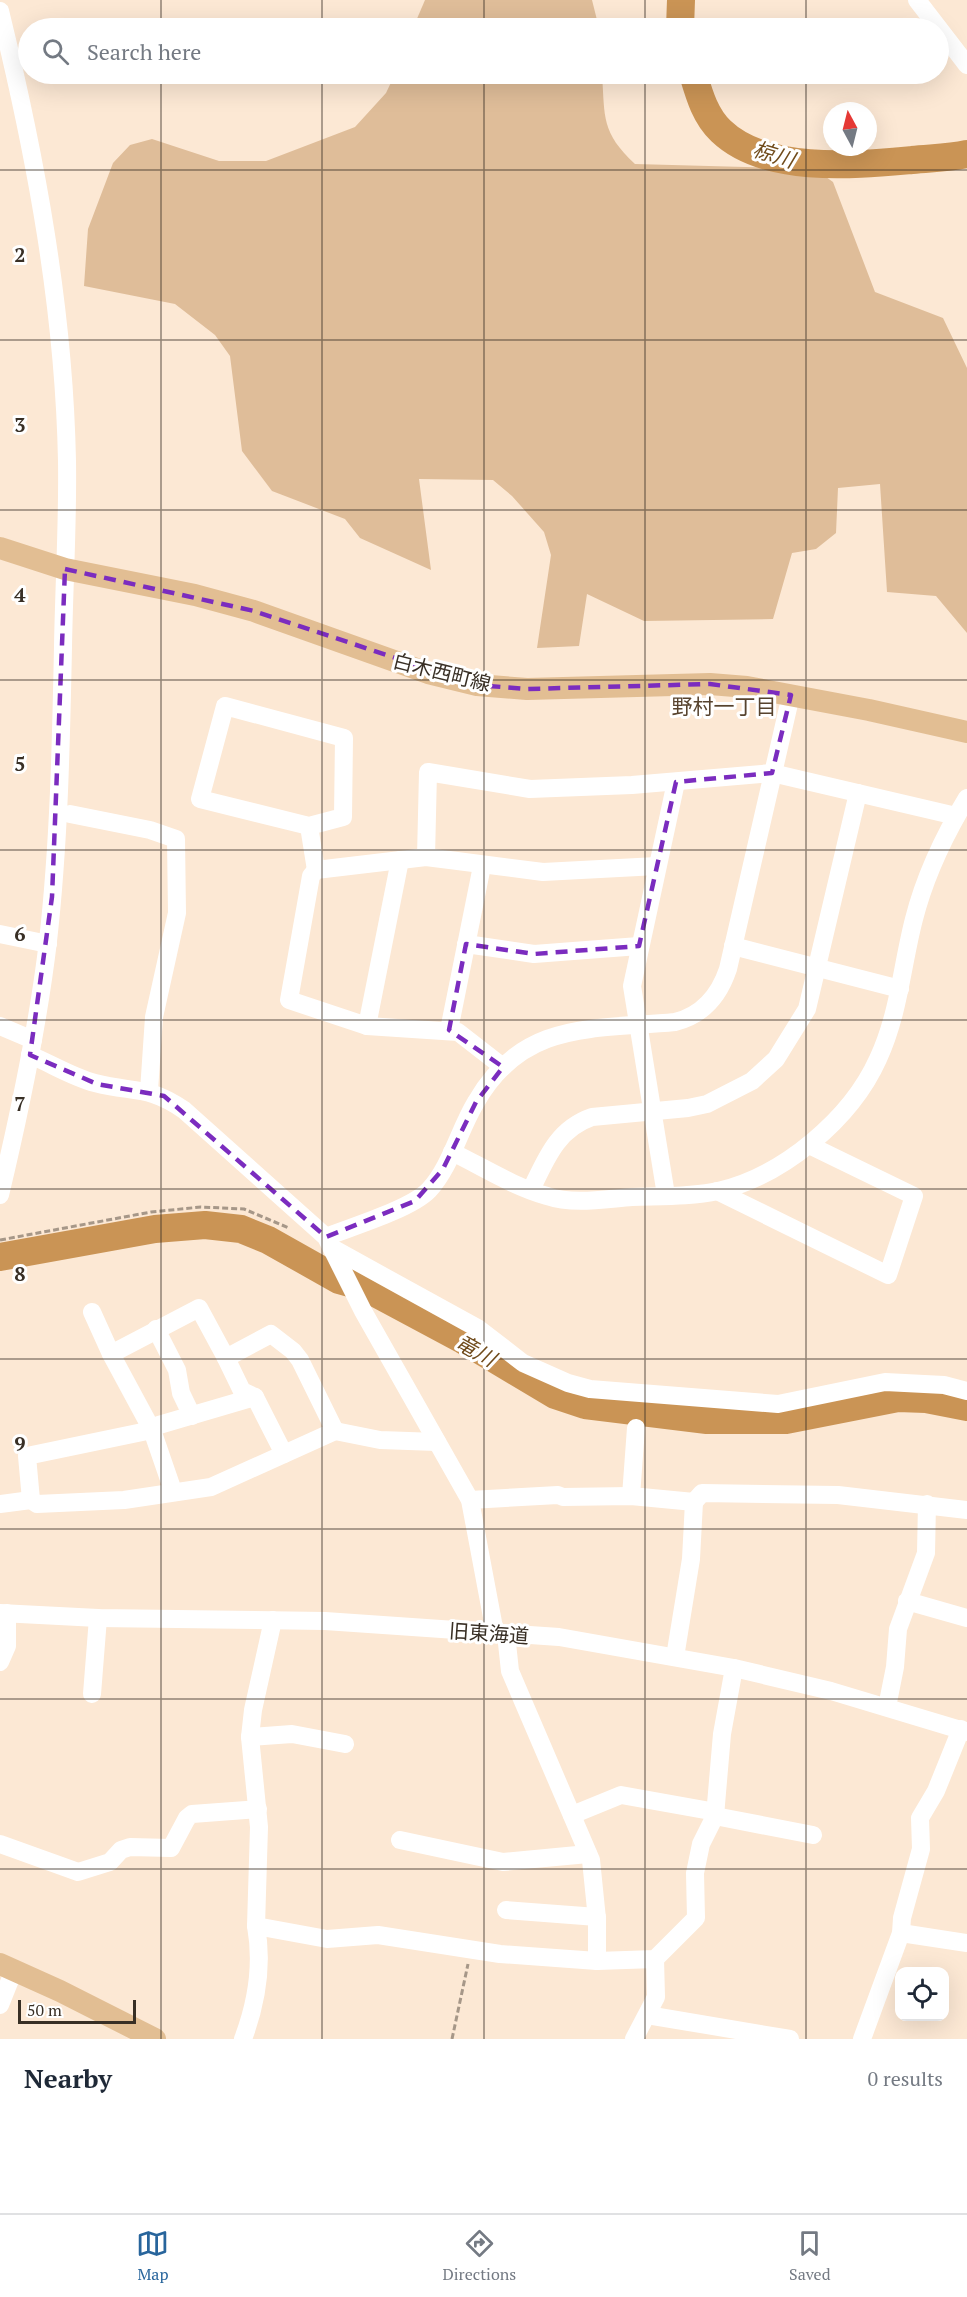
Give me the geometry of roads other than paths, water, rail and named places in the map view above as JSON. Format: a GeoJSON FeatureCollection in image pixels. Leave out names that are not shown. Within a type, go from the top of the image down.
{"type":"FeatureCollection","features":[{"type":"Feature","properties":{"kind":"main road","name":"白木西町線"},"geometry":{"type":"LineString","coordinates":[[0,548],[65,569],[195,595],[254,611],[428,673],[477,686],[527,689],[710,684],[791,695],[967,732]]}},
{"type":"Feature","properties":{"kind":"main road"},"geometry":{"type":"LineString","coordinates":[[7,1967],[155,2039]]}},
{"type":"Feature","properties":{"kind":"street"},"geometry":{"type":"LineString","coordinates":[[917,0],[931,18]]}},
{"type":"Feature","properties":{"kind":"street"},"geometry":{"type":"LineString","coordinates":[[0,11],[18,82]]}},
{"type":"Feature","properties":{"kind":"street"},"geometry":{"type":"LineString","coordinates":[[949,42],[967,65]]}},
{"type":"Feature","properties":{"kind":"street"},"geometry":{"type":"LineString","coordinates":[[0,1195],[31,1047],[48,944],[60,781],[67,460],[58,330],[44,213],[18,84]]}},
{"type":"Feature","properties":{"kind":"street"},"geometry":{"type":"LineString","coordinates":[[332,1249],[415,1201],[429,1190],[452,1152],[476,1102],[503,1067],[524,1048],[555,1035],[579,1030],[675,1022],[701,1011],[721,988],[733,946],[791,695]]}},
{"type":"Feature","properties":{"kind":"street"},"geometry":{"type":"LineString","coordinates":[[225,706],[344,738],[343,817],[309,826],[200,799],[225,706]]}},
{"type":"Feature","properties":{"kind":"street"},"geometry":{"type":"LineString","coordinates":[[426,857],[428,772],[530,789],[676,782],[772,773],[956,816]]}},
{"type":"Feature","properties":{"kind":"street"},"geometry":{"type":"LineString","coordinates":[[666,1195],[654,1110],[632,986],[676,782]]}},
{"type":"Feature","properties":{"kind":"street"},"geometry":{"type":"LineString","coordinates":[[531,1190],[550,1151],[568,1128],[592,1117],[688,1108],[707,1104],[752,1081],[776,1059],[796,1032],[807,1009],[858,793]]}},
{"type":"Feature","properties":{"kind":"street"},"geometry":{"type":"LineString","coordinates":[[452,1152],[548,1197],[583,1200],[717,1191],[758,1175],[809,1145],[846,1109],[871,1074],[888,1034],[917,909],[931,870],[967,798]]}},
{"type":"Feature","properties":{"kind":"street"},"geometry":{"type":"LineString","coordinates":[[70,814],[150,830],[176,839],[178,907],[154,1017],[149,1091]]}},
{"type":"Feature","properties":{"kind":"street"},"geometry":{"type":"LineString","coordinates":[[309,826],[315,870],[311,876],[289,1000],[367,1026],[458,1032],[503,1067]]}},
{"type":"Feature","properties":{"kind":"street"},"geometry":{"type":"LineString","coordinates":[[315,870],[426,857],[482,866],[543,872],[657,866]]}},
{"type":"Feature","properties":{"kind":"street"},"geometry":{"type":"LineString","coordinates":[[367,1026],[400,860]]}},
{"type":"Feature","properties":{"kind":"street"},"geometry":{"type":"LineString","coordinates":[[449,1030],[482,866]]}},
{"type":"Feature","properties":{"kind":"street"},"geometry":{"type":"LineString","coordinates":[[0,933],[48,944]]}},
{"type":"Feature","properties":{"kind":"street"},"geometry":{"type":"LineString","coordinates":[[466,944],[534,954],[639,946]]}},
{"type":"Feature","properties":{"kind":"street"},"geometry":{"type":"LineString","coordinates":[[733,946],[900,989]]}},
{"type":"Feature","properties":{"kind":"street"},"geometry":{"type":"LineString","coordinates":[[0,1026],[75,1077],[97,1084],[149,1091],[164,1096],[184,1110],[332,1249],[479,1329],[532,1368],[568,1383],[590,1389],[778,1404],[801,1402],[885,1382],[944,1385],[967,1391]]}},
{"type":"Feature","properties":{"kind":"street"},"geometry":{"type":"LineString","coordinates":[[717,1191],[888,1275],[914,1196],[809,1145]]}},
{"type":"Feature","properties":{"kind":"street"},"geometry":{"type":"LineString","coordinates":[[332,1249],[363,1311],[470,1500],[510,1671],[588,1854],[597,1917],[597,1961]]}},
{"type":"Feature","properties":{"kind":"street"},"geometry":{"type":"LineString","coordinates":[[111,1354],[200,1308],[242,1391],[255,1397],[284,1454]]}},
{"type":"Feature","properties":{"kind":"street"},"geometry":{"type":"LineString","coordinates":[[92,1312],[111,1354],[152,1430],[173,1491]]}},
{"type":"Feature","properties":{"kind":"street"},"geometry":{"type":"LineString","coordinates":[[156,1329],[177,1370],[181,1393],[192,1416]]}},
{"type":"Feature","properties":{"kind":"street"},"geometry":{"type":"LineString","coordinates":[[226,1358],[271,1334],[293,1351],[300,1360],[335,1431]]}},
{"type":"Feature","properties":{"kind":"street"},"geometry":{"type":"LineString","coordinates":[[31,1500],[27,1456],[152,1430],[255,1397]]}},
{"type":"Feature","properties":{"kind":"street"},"geometry":{"type":"LineString","coordinates":[[631,1496],[636,1428]]}},
{"type":"Feature","properties":{"kind":"street"},"geometry":{"type":"LineString","coordinates":[[0,1504],[31,1500],[37,1504],[124,1500],[211,1487],[335,1431],[380,1440],[437,1442]]}},
{"type":"Feature","properties":{"kind":"street"},"geometry":{"type":"LineString","coordinates":[[675,1657],[692,1559],[694,1502],[702,1493],[838,1495],[967,1510]]}},
{"type":"Feature","properties":{"kind":"street"},"geometry":{"type":"LineString","coordinates":[[470,1500],[558,1495],[631,1496],[694,1502]]}},
{"type":"Feature","properties":{"kind":"street"},"geometry":{"type":"LineString","coordinates":[[887,1707],[895,1667],[898,1629],[926,1553],[927,1504]]}},
{"type":"Feature","properties":{"kind":"street"},"geometry":{"type":"LineString","coordinates":[[907,1601],[967,1618]]}},
{"type":"Feature","properties":{"kind":"street"},"geometry":{"type":"LineString","coordinates":[[0,1662],[7,1646],[3,1613]]}},
{"type":"Feature","properties":{"kind":"street","name":"旧東海道"},"geometry":{"type":"LineString","coordinates":[[3,1613],[98,1618],[273,1620],[559,1637],[734,1668],[887,1707],[964,1730]]}},
{"type":"Feature","properties":{"kind":"street"},"geometry":{"type":"LineString","coordinates":[[92,1694],[98,1618]]}},
{"type":"Feature","properties":{"kind":"street"},"geometry":{"type":"LineString","coordinates":[[243,2039],[253,2007],[259,1976],[260,1946],[256,1926],[258,1818],[250,1737],[253,1710],[273,1620]]}},
{"type":"Feature","properties":{"kind":"street"},"geometry":{"type":"LineString","coordinates":[[256,1926],[327,1939],[378,1935],[471,1950],[597,1961],[655,1959],[696,1918],[695,1874],[701,1844],[715,1814],[722,1734],[734,1668]]}},
{"type":"Feature","properties":{"kind":"street"},"geometry":{"type":"LineString","coordinates":[[862,2039],[901,1933],[902,1918],[921,1849],[920,1818],[936,1791],[964,1730]]}},
{"type":"Feature","properties":{"kind":"street"},"geometry":{"type":"LineString","coordinates":[[250,1737],[292,1734],[345,1744]]}},
{"type":"Feature","properties":{"kind":"street"},"geometry":{"type":"LineString","coordinates":[[572,1815],[621,1795],[813,1835]]}},
{"type":"Feature","properties":{"kind":"street"},"geometry":{"type":"LineString","coordinates":[[0,1845],[4,1844],[78,1872],[110,1862],[121,1850],[130,1847],[171,1848],[187,1818],[192,1814],[258,1818]]}},
{"type":"Feature","properties":{"kind":"street"},"geometry":{"type":"LineString","coordinates":[[400,1840],[503,1862],[588,1854]]}},
{"type":"Feature","properties":{"kind":"street"},"geometry":{"type":"LineString","coordinates":[[506,1910],[597,1917]]}},
{"type":"Feature","properties":{"kind":"street"},"geometry":{"type":"LineString","coordinates":[[901,1933],[967,1943]]}},
{"type":"Feature","properties":{"kind":"street"},"geometry":{"type":"LineString","coordinates":[[634,2039],[656,1997],[655,1959]]}},
{"type":"Feature","properties":{"kind":"street"},"geometry":{"type":"LineString","coordinates":[[0,2005],[7,1967]]}},
{"type":"Feature","properties":{"kind":"street"},"geometry":{"type":"LineString","coordinates":[[647,2015],[790,2039]]}},
{"type":"Feature","properties":{"kind":"waterway","name":"椋川"},"geometry":{"type":"LineString","coordinates":[[680,18],[681,0]]}},
{"type":"Feature","properties":{"kind":"waterway","name":"椋川"},"geometry":{"type":"LineString","coordinates":[[696,84],[703,104],[715,125],[740,145],[762,154],[786,160],[838,164],[864,164],[967,154]]}},
{"type":"Feature","properties":{"kind":"waterway","name":"竜川"},"geometry":{"type":"LineString","coordinates":[[0,1257],[155,1229],[205,1225],[241,1229],[268,1240],[339,1280],[364,1287],[463,1340],[555,1395],[585,1405],[707,1420],[786,1420],[898,1398],[926,1399],[967,1407]]}},
{"type":"Feature","properties":{"kind":"district","name":"野村一丁目"},"geometry":{"type":"Point","coordinates":[724,706]}}]}
